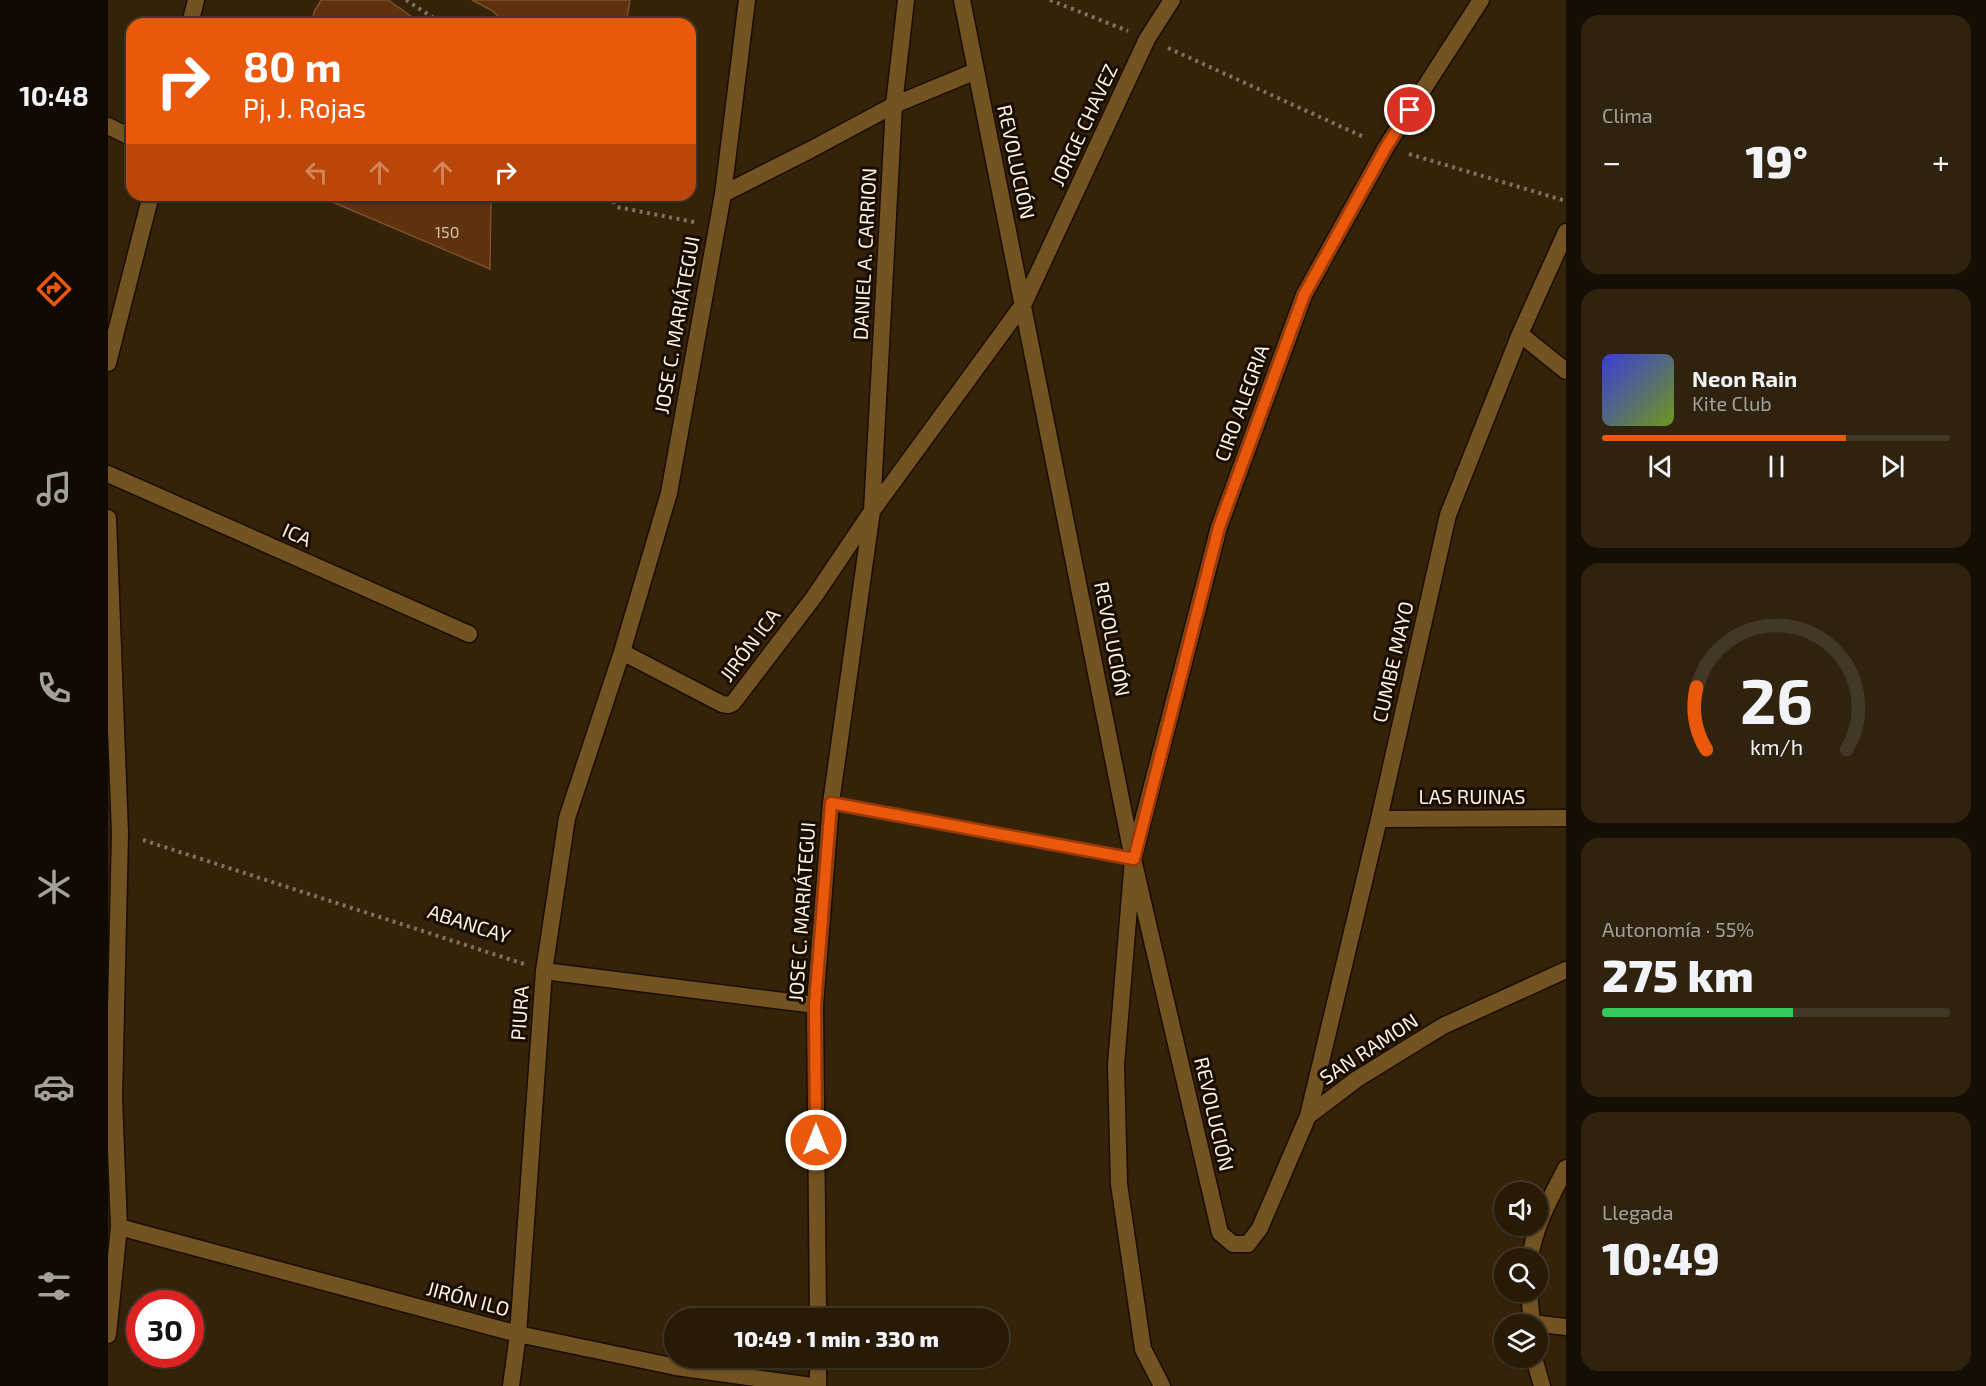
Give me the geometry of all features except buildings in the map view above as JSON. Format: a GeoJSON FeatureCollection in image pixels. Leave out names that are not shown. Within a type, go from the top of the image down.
{"type":"FeatureCollection","features":[{"type":"Feature","properties":{"kind":"street"},"geometry":{"type":"LineString","coordinates":[[192,18],[196,0]]}},
{"type":"Feature","properties":{"kind":"street","name":"JOSE C. MARIÁTEGUI"},"geometry":{"type":"LineString","coordinates":[[622,652],[669,493],[715,226],[723,194],[747,0]]}},
{"type":"Feature","properties":{"kind":"street","name":"DANIEL A. CARRION"},"geometry":{"type":"LineString","coordinates":[[872,511],[894,105],[906,0]]}},
{"type":"Feature","properties":{"kind":"street","name":"REVOLUCIÓN"},"geometry":{"type":"LineString","coordinates":[[962,0],[1134,859],[1220,1233],[1233,1244],[1248,1244],[1260,1228]]}},
{"type":"Feature","properties":{"kind":"street","name":"JORGE CHAVEZ"},"geometry":{"type":"LineString","coordinates":[[872,511],[1024,303],[1147,39],[1172,0]]}},
{"type":"Feature","properties":{"kind":"street","name":"CIRO ALEGRIA"},"geometry":{"type":"LineString","coordinates":[[1134,859],[1219,527],[1304,295],[1386,147],[1481,0]]}},
{"type":"Feature","properties":{"kind":"street"},"geometry":{"type":"LineString","coordinates":[[723,194],[894,105],[976,71]]}},
{"type":"Feature","properties":{"kind":"street"},"geometry":{"type":"LineString","coordinates":[[108,126],[126,135]]}},
{"type":"Feature","properties":{"kind":"street"},"geometry":{"type":"LineString","coordinates":[[108,363],[149,201]]}},
{"type":"Feature","properties":{"kind":"street","name":"CUMBE MAYO"},"geometry":{"type":"LineString","coordinates":[[1308,1116],[1448,515],[1520,334],[1566,232]]}},
{"type":"Feature","properties":{"kind":"street"},"geometry":{"type":"LineString","coordinates":[[1520,334],[1566,371]]}},
{"type":"Feature","properties":{"kind":"street","name":"ICA"},"geometry":{"type":"LineString","coordinates":[[108,474],[469,634]]}},
{"type":"Feature","properties":{"kind":"street","name":"JOSE C. MARIÁTEGUI"},"geometry":{"type":"LineString","coordinates":[[818,1308],[815,1005],[831,803],[872,511]]}},
{"type":"Feature","properties":{"kind":"street","name":"JIRÓN ICA"},"geometry":{"type":"LineString","coordinates":[[622,652],[722,704],[733,703],[814,597],[872,511]]}},
{"type":"Feature","properties":{"kind":"street"},"geometry":{"type":"LineString","coordinates":[[108,518],[114,831],[111,1098],[119,1227],[108,1335]]}},
{"type":"Feature","properties":{"kind":"street","name":"PIURA"},"geometry":{"type":"LineString","coordinates":[[511,1386],[518,1334],[544,970],[567,818],[622,652]]}},
{"type":"Feature","properties":{"kind":"street","name":"LAS RUINAS"},"geometry":{"type":"LineString","coordinates":[[1379,819],[1566,818]]}},
{"type":"Feature","properties":{"kind":"street"},"geometry":{"type":"LineString","coordinates":[[1134,859],[1116,1065],[1119,1184],[1143,1349],[1153,1386]]}},
{"type":"Feature","properties":{"kind":"street"},"geometry":{"type":"LineString","coordinates":[[544,970],[815,1005]]}},
{"type":"Feature","properties":{"kind":"street","name":"SAN RAMON"},"geometry":{"type":"LineString","coordinates":[[1260,1228],[1308,1116],[1357,1078],[1443,1026],[1566,970]]}},
{"type":"Feature","properties":{"kind":"street"},"geometry":{"type":"LineString","coordinates":[[1531,1248],[1540,1219],[1566,1167]]}},
{"type":"Feature","properties":{"kind":"street","name":"JIRÓN ILO"},"geometry":{"type":"LineString","coordinates":[[119,1227],[518,1334],[676,1367],[812,1386]]}},
{"type":"Feature","properties":{"kind":"street"},"geometry":{"type":"LineString","coordinates":[[1548,1325],[1566,1327]]}},
{"type":"Feature","properties":{"kind":"street"},"geometry":{"type":"LineString","coordinates":[[1143,1349],[1162,1386]]}},
{"type":"Feature","properties":{"kind":"street"},"geometry":{"type":"LineString","coordinates":[[818,1368],[818,1386]]}},
{"type":"Feature","properties":{"kind":"street"},"geometry":{"type":"LineString","coordinates":[[1537,1368],[1542,1386]]}},
{"type":"Feature","properties":{"kind":"lane"},"geometry":{"type":"LineString","coordinates":[[831,803],[1134,859]]}},
{"type":"Feature","properties":{"kind":"path"},"geometry":{"type":"LineString","coordinates":[[406,0],[434,18]]}},
{"type":"Feature","properties":{"kind":"path"},"geometry":{"type":"LineString","coordinates":[[1050,0],[1147,39],[1386,147],[1566,201]]}},
{"type":"Feature","properties":{"kind":"path"},"geometry":{"type":"LineString","coordinates":[[613,201],[617,207],[715,226]]}},
{"type":"Feature","properties":{"kind":"path","name":"ABANCAY"},"geometry":{"type":"LineString","coordinates":[[114,831],[544,970]]}},
{"type":"Feature","properties":{"kind":"route"},"geometry":{"type":"LineString","coordinates":[[816,1140],[815,1005],[831,803],[1134,859],[1219,527],[1304,295],[1386,147],[1410,110]]}}]}
